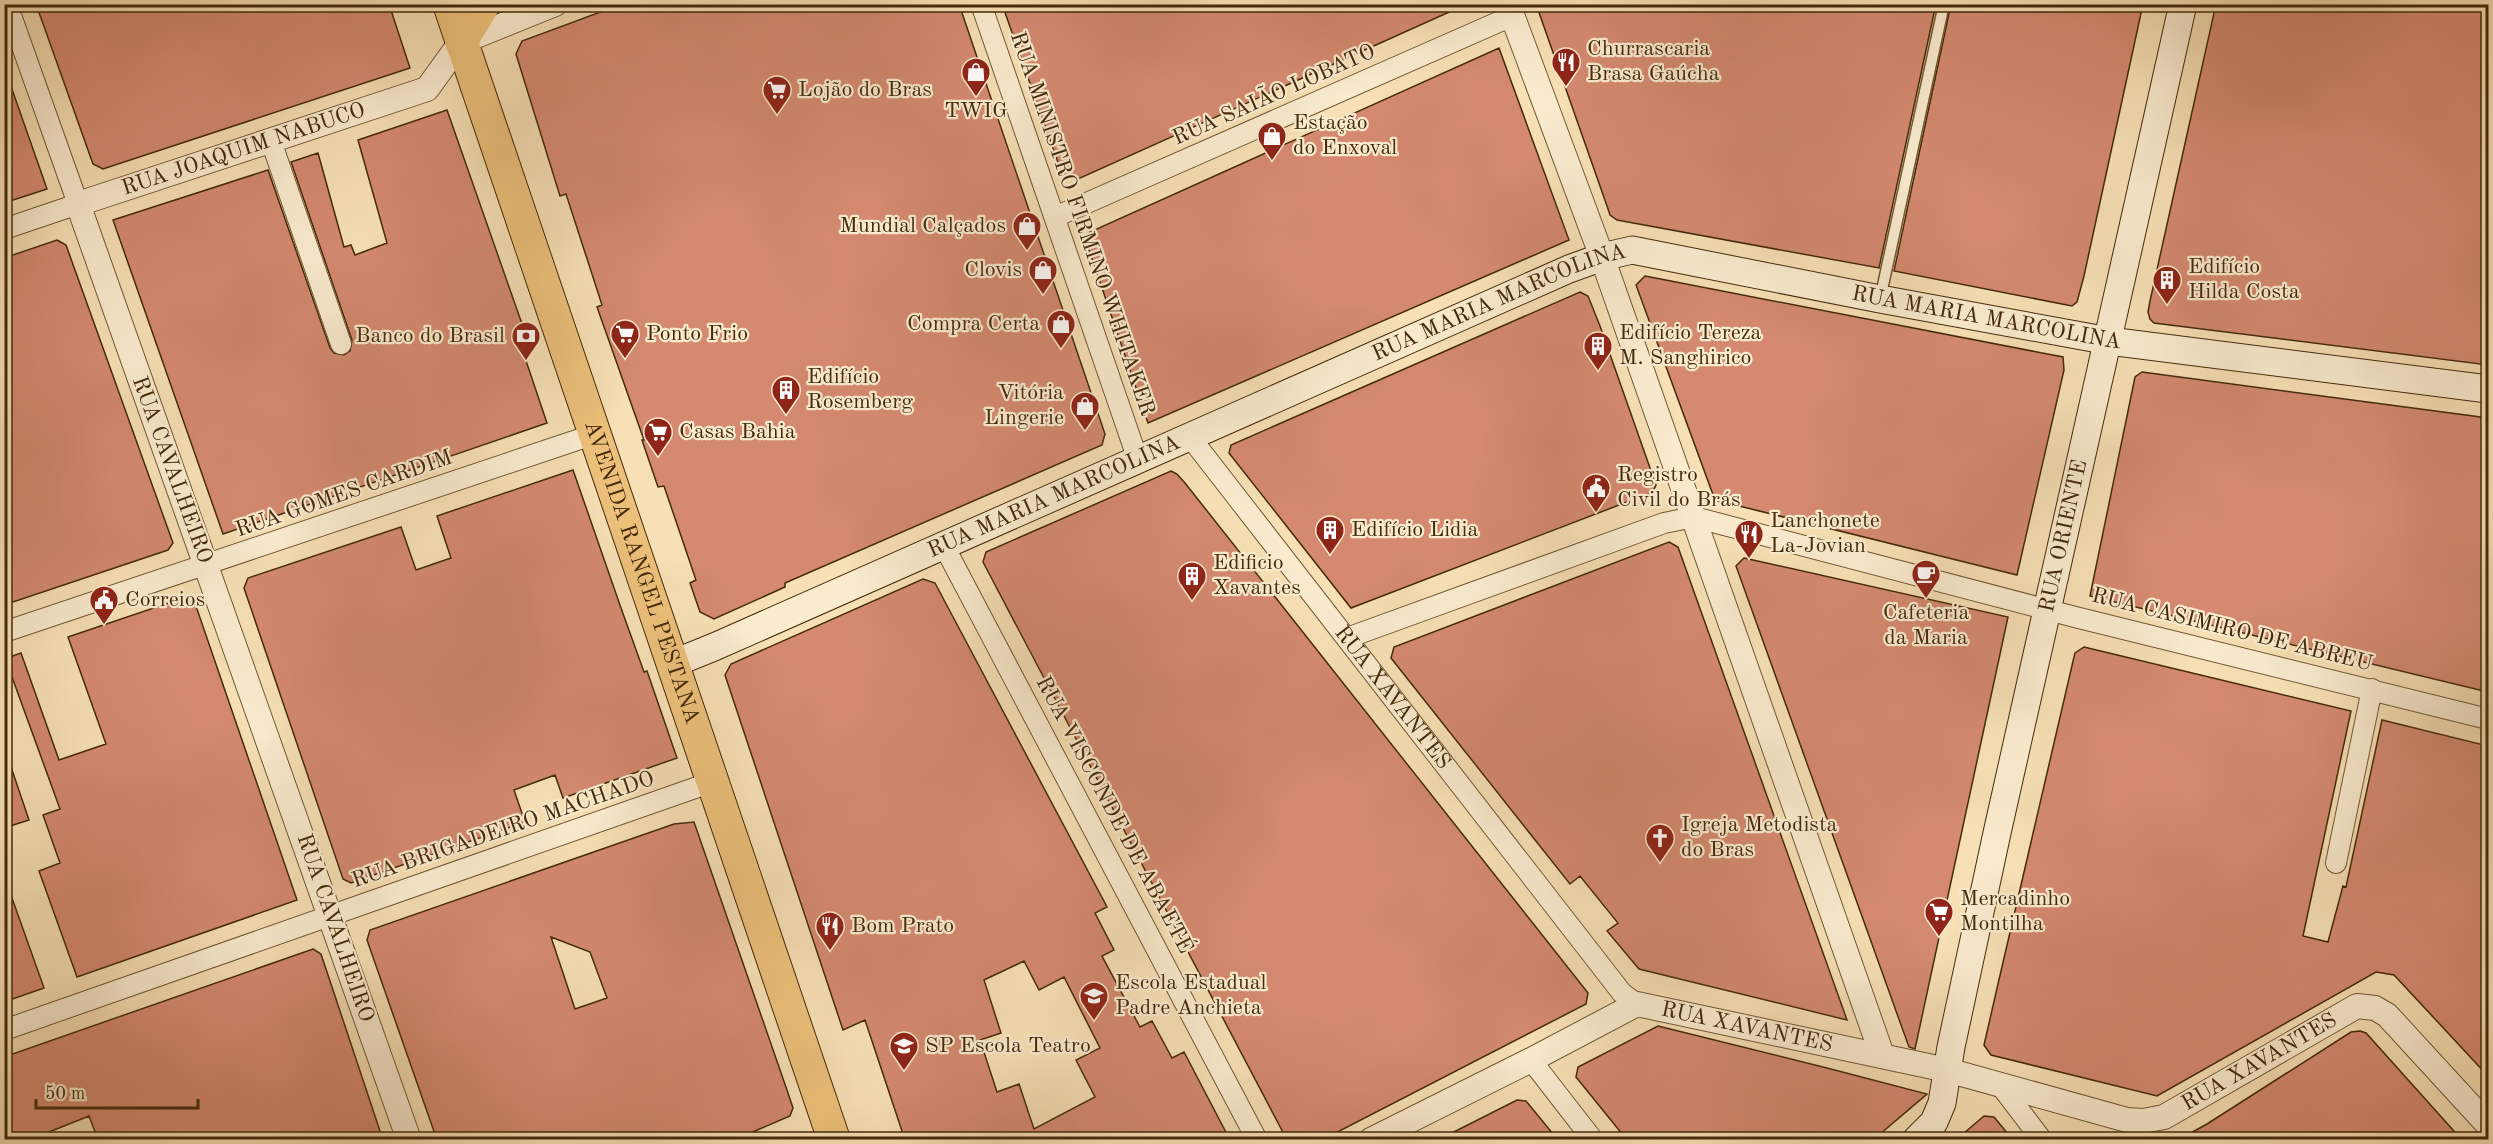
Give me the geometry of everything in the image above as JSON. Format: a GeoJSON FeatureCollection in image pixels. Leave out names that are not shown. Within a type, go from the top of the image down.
{"type":"FeatureCollection","features":[{"type":"Feature","properties":{"kind":"main road","name":"AVENIDA RANGEL PESTANA"},"geometry":{"type":"LineString","coordinates":[[449,4],[712,782],[826,1137]]}},
{"type":"Feature","properties":{"kind":"main road"},"geometry":{"type":"LineString","coordinates":[[461,42],[484,4]]}},
{"type":"Feature","properties":{"kind":"main road","name":"RUA ORIENTE"},"geometry":{"type":"LineString","coordinates":[[1916,1140],[1934,1122],[1939,1113],[2047,609],[2183,4]]}},
{"type":"Feature","properties":{"kind":"main road","name":"RUA MARIA MARCOLINA"},"geometry":{"type":"LineString","coordinates":[[672,664],[944,546],[1551,276],[1602,257],[1632,250],[2109,341],[2488,389]]}},
{"type":"Feature","properties":{"kind":"street","name":"RUA CAVALHEIRO"},"geometry":{"type":"LineString","coordinates":[[7,4],[409,1140]]}},
{"type":"Feature","properties":{"kind":"street"},"geometry":{"type":"LineString","coordinates":[[461,42],[555,4]]}},
{"type":"Feature","properties":{"kind":"street","name":"RUA MINISTRO FIRMINO WHITAKER"},"geometry":{"type":"LineString","coordinates":[[981,4],[1138,460]]}},
{"type":"Feature","properties":{"kind":"street"},"geometry":{"type":"LineString","coordinates":[[1510,10],[1602,257],[1882,1055]]}},
{"type":"Feature","properties":{"kind":"street","name":"RUA SAIÃO LOBATO"},"geometry":{"type":"LineString","coordinates":[[1055,217],[1510,10]]}},
{"type":"Feature","properties":{"kind":"street","name":"RUA JOAQUIM NABUCO"},"geometry":{"type":"LineString","coordinates":[[4,229],[427,89],[461,42]]}},
{"type":"Feature","properties":{"kind":"street"},"geometry":{"type":"LineString","coordinates":[[271,141],[341,344]]}},
{"type":"Feature","properties":{"kind":"street","name":"RUA GOMES CARDIM"},"geometry":{"type":"LineString","coordinates":[[4,632],[595,434]]}},
{"type":"Feature","properties":{"kind":"street","name":"RUA XAVANTES"},"geometry":{"type":"LineString","coordinates":[[1190,437],[1622,993],[1636,1004],[1882,1055],[1947,1070],[2127,1120],[2143,1121],[2164,1117],[2357,1006],[2375,1008],[2387,1015],[2488,1125]]}},
{"type":"Feature","properties":{"kind":"street","name":"RUA CASIMIRO DE ABREU"},"geometry":{"type":"LineString","coordinates":[[1347,638],[1664,523],[1694,517],[2047,609],[2488,719]]}},
{"type":"Feature","properties":{"kind":"street","name":"RUA VISCONDE DE ABAETÉ"},"geometry":{"type":"LineString","coordinates":[[944,546],[1257,1140]]}},
{"type":"Feature","properties":{"kind":"street"},"geometry":{"type":"LineString","coordinates":[[2336,863],[2372,689]]}},
{"type":"Feature","properties":{"kind":"street","name":"RUA BRIGADEIRO MACHADO"},"geometry":{"type":"LineString","coordinates":[[4,1030],[712,782]]}},
{"type":"Feature","properties":{"kind":"street"},"geometry":{"type":"LineString","coordinates":[[1371,1140],[1531,1060],[1636,1004]]}},
{"type":"Feature","properties":{"kind":"street"},"geometry":{"type":"LineString","coordinates":[[1531,1060],[1593,1140]]}},
{"type":"Feature","properties":{"kind":"street"},"geometry":{"type":"LineString","coordinates":[[2000,1085],[2042,1140]]}},
{"type":"Feature","properties":{"kind":"lane"},"geometry":{"type":"LineString","coordinates":[[1880,299],[1944,4]]}},
{"type":"Feature","properties":{"kind":"building"},"geometry":{"type":"Polygon","coordinates":[[[36,4],[389,4],[410,68],[103,169],[93,164],[36,4]]]}},
{"type":"Feature","properties":{"kind":"building"},"geometry":{"type":"Polygon","coordinates":[[[622,4],[959,4],[1105,434],[1102,445],[785,583],[785,587],[714,619],[700,612],[690,583],[696,580],[664,486],[658,487],[642,440],[644,440],[597,307],[602,305],[566,194],[560,196],[516,54],[522,41],[622,4]]]}},
{"type":"Feature","properties":{"kind":"building"},"geometry":{"type":"Polygon","coordinates":[[[1002,4],[1467,4],[1078,179],[1062,174],[1002,4]]]}},
{"type":"Feature","properties":{"kind":"building"},"geometry":{"type":"Polygon","coordinates":[[[1536,4],[1936,4],[1879,268],[1617,220],[1610,215],[1536,4]]]}},
{"type":"Feature","properties":{"kind":"building"},"geometry":{"type":"Polygon","coordinates":[[[1951,4],[2143,4],[2084,276],[2077,302],[2072,306],[1894,271],[1951,4]]]}},
{"type":"Feature","properties":{"kind":"building"},"geometry":{"type":"Polygon","coordinates":[[[2216,4],[2488,4],[2488,365],[2154,323],[2150,319],[2148,312],[2150,301],[2216,4]]]}},
{"type":"Feature","properties":{"kind":"building"},"geometry":{"type":"Polygon","coordinates":[[[1499,48],[1569,240],[1148,423],[1086,241],[1090,232],[1499,48]]]}},
{"type":"Feature","properties":{"kind":"building"},"geometry":{"type":"Polygon","coordinates":[[[7,75],[47,189],[4,203],[4,76],[7,75]]]}},
{"type":"Feature","properties":{"kind":"building"},"geometry":{"type":"Polygon","coordinates":[[[447,110],[528,341],[520,343],[547,423],[223,534],[113,220],[268,170],[330,348],[334,353],[344,355],[350,351],[352,340],[291,162],[318,153],[344,247],[351,245],[355,255],[387,243],[358,140],[447,110]]]}},
{"type":"Feature","properties":{"kind":"building"},"geometry":{"type":"Polygon","coordinates":[[[57,240],[66,245],[173,543],[168,550],[4,605],[4,258],[57,240]]]}},
{"type":"Feature","properties":{"kind":"building"},"geometry":{"type":"Polygon","coordinates":[[[1645,276],[2063,357],[2064,370],[2017,575],[1715,500],[1636,285],[1645,276]]]}},
{"type":"Feature","properties":{"kind":"building"},"geometry":{"type":"Polygon","coordinates":[[[1580,292],[1588,296],[1600,326],[1656,485],[1653,492],[1351,608],[1229,453],[1231,445],[1580,292]]]}},
{"type":"Feature","properties":{"kind":"building"},"geometry":{"type":"Polygon","coordinates":[[[2142,372],[2488,418],[2488,692],[2090,596],[2135,377],[2142,372]]]}},
{"type":"Feature","properties":{"kind":"building"},"geometry":{"type":"Polygon","coordinates":[[[573,470],[644,672],[647,671],[677,758],[563,798],[555,775],[514,790],[525,822],[351,883],[343,879],[244,588],[248,578],[401,527],[416,570],[451,558],[437,516],[573,470]]]}},
{"type":"Feature","properties":{"kind":"building"},"geometry":{"type":"Polygon","coordinates":[[[1171,471],[1185,483],[1588,993],[1586,1004],[1322,1140],[1287,1140],[983,562],[986,552],[1171,471]]]}},
{"type":"Feature","properties":{"kind":"building"},"geometry":{"type":"Polygon","coordinates":[[[1669,542],[1678,547],[1847,1020],[1639,969],[1607,931],[1618,923],[1580,876],[1570,884],[1391,658],[1394,647],[1669,542]]]}},
{"type":"Feature","properties":{"kind":"building"},"geometry":{"type":"Polygon","coordinates":[[[1744,558],[2008,617],[1915,1049],[1909,1047],[1736,566],[1744,558]]]}},
{"type":"Feature","properties":{"kind":"building"},"geometry":{"type":"Polygon","coordinates":[[[923,579],[935,583],[1107,907],[1095,913],[1114,950],[1102,956],[1140,1027],[1152,1021],[1172,1058],[1184,1052],[1230,1140],[905,1140],[865,1020],[843,1030],[725,675],[731,664],[923,579]],[[1024,961],[984,980],[1001,1033],[980,1040],[997,1092],[1019,1084],[1034,1129],[1095,1097],[1076,1060],[1100,1048],[1064,977],[1039,990],[1024,961]]]}},
{"type":"Feature","properties":{"kind":"building"},"geometry":{"type":"Polygon","coordinates":[[[183,598],[195,605],[197,609],[297,900],[77,977],[39,871],[60,863],[43,815],[60,809],[12,677],[4,679],[4,659],[21,653],[59,760],[106,744],[68,637],[183,598]]]}},
{"type":"Feature","properties":{"kind":"building"},"geometry":{"type":"Polygon","coordinates":[[[2084,647],[2351,711],[2303,936],[2328,942],[2343,886],[2346,887],[2382,720],[2488,746],[2488,1076],[2394,975],[2376,972],[2157,1096],[1991,1055],[1984,1045],[2075,653],[2084,647]]]}},
{"type":"Feature","properties":{"kind":"building"},"geometry":{"type":"Polygon","coordinates":[[[8,758],[29,820],[4,828],[4,759],[8,758]]]}},
{"type":"Feature","properties":{"kind":"building"},"geometry":{"type":"Polygon","coordinates":[[[694,822],[793,1108],[790,1116],[734,1140],[437,1140],[367,940],[370,930],[674,824],[694,822]],[[551,937],[575,1009],[607,998],[590,952],[551,937]]]}},
{"type":"Feature","properties":{"kind":"building"},"geometry":{"type":"Polygon","coordinates":[[[7,884],[44,988],[4,1002],[4,885],[7,884]]]}},
{"type":"Feature","properties":{"kind":"building"},"geometry":{"type":"Polygon","coordinates":[[[313,949],[321,954],[383,1140],[352,1140],[350,1134],[334,1140],[98,1140],[89,1116],[49,1132],[52,1140],[4,1140],[4,1057],[313,949]]]}},
{"type":"Feature","properties":{"kind":"building"},"geometry":{"type":"Polygon","coordinates":[[[1658,1026],[1927,1094],[1873,1140],[1627,1140],[1576,1077],[1578,1067],[1658,1026]]]}},
{"type":"Feature","properties":{"kind":"building"},"geometry":{"type":"Polygon","coordinates":[[[2351,1032],[2366,1033],[2462,1140],[2178,1140],[2351,1032]]]}},
{"type":"Feature","properties":{"kind":"building"},"geometry":{"type":"Polygon","coordinates":[[[1517,1100],[1526,1101],[1558,1140],[1438,1140],[1517,1100]]]}},
{"type":"Feature","properties":{"kind":"building"},"geometry":{"type":"Polygon","coordinates":[[[1984,1116],[1994,1117],[2013,1140],[1956,1140],[1984,1116]]]}},
{"type":"Feature","properties":{"kind":"place","name":"Churrascaria Brasa Gaúcha"},"geometry":{"type":"Point","coordinates":[1566,88]}},
{"type":"Feature","properties":{"kind":"place","name":"TWIG"},"geometry":{"type":"Point","coordinates":[976,98]}},
{"type":"Feature","properties":{"kind":"place","name":"Lojão do Bras"},"geometry":{"type":"Point","coordinates":[777,116]}},
{"type":"Feature","properties":{"kind":"place","name":"Estação do Enxoval"},"geometry":{"type":"Point","coordinates":[1272,162]}},
{"type":"Feature","properties":{"kind":"place","name":"Mundial Calçados"},"geometry":{"type":"Point","coordinates":[1027,252]}},
{"type":"Feature","properties":{"kind":"place","name":"Clovis"},"geometry":{"type":"Point","coordinates":[1043,296]}},
{"type":"Feature","properties":{"kind":"place","name":"Edifício Hilda Costa"},"geometry":{"type":"Point","coordinates":[2167,306]}},
{"type":"Feature","properties":{"kind":"place","name":"Compra Certa"},"geometry":{"type":"Point","coordinates":[1061,350]}},
{"type":"Feature","properties":{"kind":"place","name":"Ponto Frio"},"geometry":{"type":"Point","coordinates":[625,360]}},
{"type":"Feature","properties":{"kind":"place","name":"Banco do Brasil"},"geometry":{"type":"Point","coordinates":[526,362]}},
{"type":"Feature","properties":{"kind":"place","name":"Edifício Tereza M. Sanghirico"},"geometry":{"type":"Point","coordinates":[1598,372]}},
{"type":"Feature","properties":{"kind":"place","name":"Edifício Rosemberg"},"geometry":{"type":"Point","coordinates":[786,416]}},
{"type":"Feature","properties":{"kind":"place","name":"Vitória Lingerie"},"geometry":{"type":"Point","coordinates":[1085,432]}},
{"type":"Feature","properties":{"kind":"place","name":"Casas Bahia"},"geometry":{"type":"Point","coordinates":[658,458]}},
{"type":"Feature","properties":{"kind":"place","name":"Registro Civil do Brás"},"geometry":{"type":"Point","coordinates":[1596,514]}},
{"type":"Feature","properties":{"kind":"place","name":"Edifício Lidia"},"geometry":{"type":"Point","coordinates":[1330,556]}},
{"type":"Feature","properties":{"kind":"place","name":"Lanchonete La-Jovian"},"geometry":{"type":"Point","coordinates":[1749,560]}},
{"type":"Feature","properties":{"kind":"place","name":"Cafeteria da Maria"},"geometry":{"type":"Point","coordinates":[1926,600]}},
{"type":"Feature","properties":{"kind":"place","name":"Edificio Xavantes"},"geometry":{"type":"Point","coordinates":[1192,602]}},
{"type":"Feature","properties":{"kind":"place","name":"Correios"},"geometry":{"type":"Point","coordinates":[104,626]}},
{"type":"Feature","properties":{"kind":"place","name":"Igreja Metodista do Bras"},"geometry":{"type":"Point","coordinates":[1660,864]}},
{"type":"Feature","properties":{"kind":"place","name":"Mercadinho Montilha"},"geometry":{"type":"Point","coordinates":[1939,938]}},
{"type":"Feature","properties":{"kind":"place","name":"Bom Prato"},"geometry":{"type":"Point","coordinates":[830,952]}},
{"type":"Feature","properties":{"kind":"place","name":"Escola Estadual Padre Anchieta"},"geometry":{"type":"Point","coordinates":[1094,1022]}},
{"type":"Feature","properties":{"kind":"place","name":"SP Escola Teatro"},"geometry":{"type":"Point","coordinates":[904,1072]}}]}
